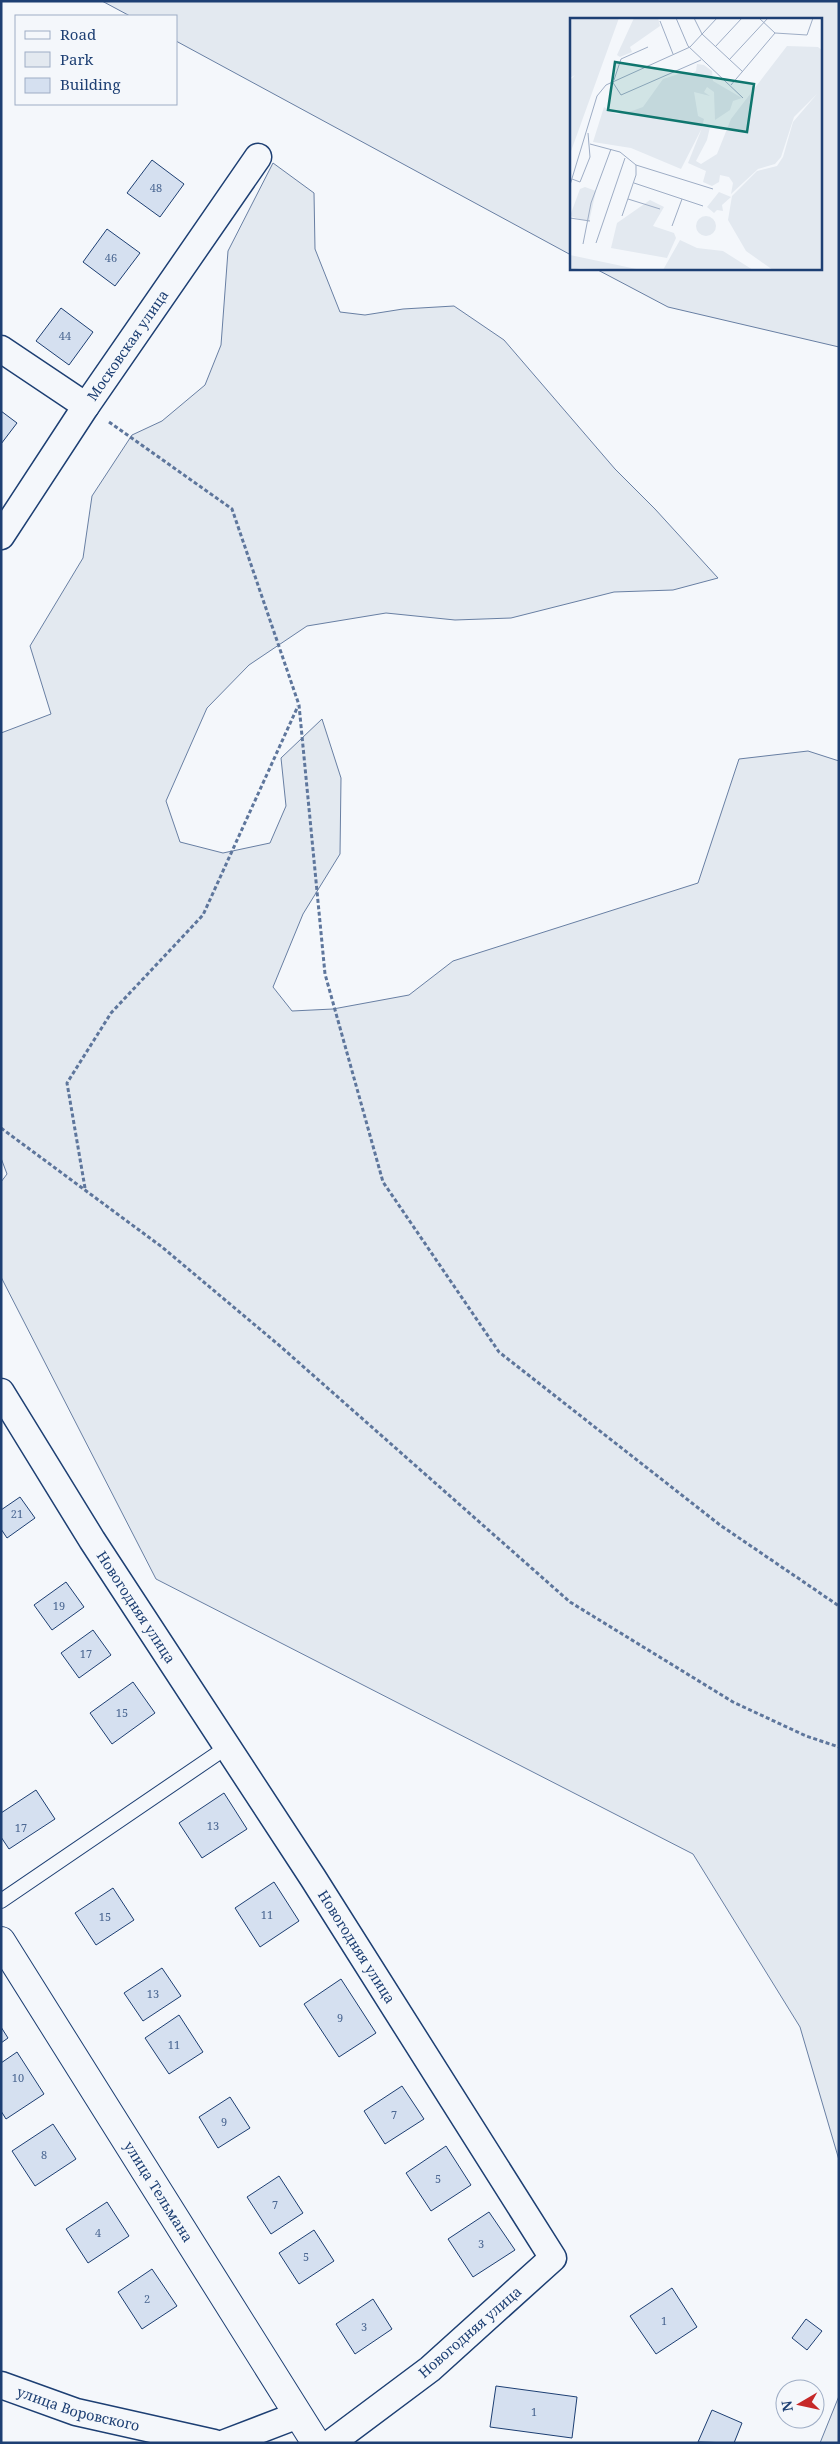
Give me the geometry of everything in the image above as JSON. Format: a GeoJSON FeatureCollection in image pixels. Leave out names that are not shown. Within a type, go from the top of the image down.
{"type":"FeatureCollection","features":[{"type":"Feature","properties":{"kind":"street","name":"Московская улица"},"geometry":{"type":"LineString","coordinates":[[1,536],[86,406],[258,157]]}},
{"type":"Feature","properties":{"kind":"street"},"geometry":{"type":"LineString","coordinates":[[1,349],[86,406]]}},
{"type":"Feature","properties":{"kind":"street","name":"Новогодняя улица"},"geometry":{"type":"LineString","coordinates":[[1,1392],[92,1540],[313,1878],[553,2258],[430,2369],[331,2443]]}},
{"type":"Feature","properties":{"kind":"street","name":"улица Тельмана"},"geometry":{"type":"LineString","coordinates":[[1,1941],[316,2443]]}},
{"type":"Feature","properties":{"kind":"street","name":"улица Воровского"},"geometry":{"type":"LineString","coordinates":[[1,2385],[76,2412],[214,2443]]}},
{"type":"Feature","properties":{"kind":"street"},"geometry":{"type":"LineString","coordinates":[[226,2443],[298,2415]]}},
{"type":"Feature","properties":{"kind":"lane"},"geometry":{"type":"LineString","coordinates":[[1,1902],[227,1748]]}},
{"type":"Feature","properties":{"kind":"path"},"geometry":{"type":"LineString","coordinates":[[86,406],[232,509],[298,705],[325,974],[383,1182],[500,1352],[720,1525],[839,1606]]}},
{"type":"Feature","properties":{"kind":"path"},"geometry":{"type":"LineString","coordinates":[[85,1189],[67,1083],[111,1014],[203,915],[298,705]]}},
{"type":"Feature","properties":{"kind":"path"},"geometry":{"type":"LineString","coordinates":[[1,1128],[162,1247],[280,1346],[570,1602],[733,1702],[806,1736],[839,1747]]}},
{"type":"Feature","properties":{"kind":"green space"},"geometry":{"type":"Polygon","coordinates":[[[102,1],[839,1],[839,347],[668,307],[598,270],[822,270],[822,18],[570,18],[570,254],[178,42],[178,15],[128,15],[102,1]]]}},
{"type":"Feature","properties":{"kind":"green space"},"geometry":{"type":"Polygon","coordinates":[[[273,163],[314,193],[315,249],[340,312],[365,315],[403,309],[454,306],[504,340],[615,469],[655,509],[718,578],[673,590],[614,592],[511,618],[455,620],[386,613],[307,626],[249,665],[207,708],[166,801],[180,842],[223,853],[270,843],[286,806],[281,758],[322,719],[341,778],[340,854],[303,914],[273,987],[292,1011],[333,1009],[409,995],[453,961],[698,883],[739,759],[808,751],[839,761],[839,2160],[800,2027],[693,1854],[156,1579],[1,1277],[1,1182],[7,1174],[1,1158],[1,733],[51,714],[30,646],[83,558],[92,496],[132,435],[162,421],[205,385],[221,345],[228,251],[273,163]]]}},
{"type":"Feature","properties":{"kind":"green space"},"geometry":{"type":"Polygon","coordinates":[[[839,2396],[839,2443],[820,2443],[839,2396]]]}},
{"type":"Feature","properties":{"kind":"building"},"geometry":{"type":"Polygon","coordinates":[[[152,160],[184,184],[160,217],[127,193],[152,160]]]}},
{"type":"Feature","properties":{"kind":"building"},"geometry":{"type":"Polygon","coordinates":[[[107,229],[140,253],[115,286],[83,262],[107,229]]]}},
{"type":"Feature","properties":{"kind":"building"},"geometry":{"type":"Polygon","coordinates":[[[61,308],[93,332],[69,365],[36,341],[61,308]]]}},
{"type":"Feature","properties":{"kind":"building"},"geometry":{"type":"Polygon","coordinates":[[[1,411],[17,423],[1,444],[1,411]]]}},
{"type":"Feature","properties":{"kind":"building"},"geometry":{"type":"Polygon","coordinates":[[[20,1497],[35,1518],[7,1538],[1,1529],[1,1510],[20,1497]]]}},
{"type":"Feature","properties":{"kind":"building"},"geometry":{"type":"Polygon","coordinates":[[[66,1582],[84,1607],[52,1630],[34,1605],[66,1582]]]}},
{"type":"Feature","properties":{"kind":"building"},"geometry":{"type":"Polygon","coordinates":[[[93,1630],[111,1655],[79,1678],[61,1653],[93,1630]]]}},
{"type":"Feature","properties":{"kind":"building"},"geometry":{"type":"Polygon","coordinates":[[[133,1682],[155,1713],[112,1744],[90,1713],[133,1682]]]}},
{"type":"Feature","properties":{"kind":"building"},"geometry":{"type":"Polygon","coordinates":[[[36,1790],[55,1819],[9,1849],[1,1837],[1,1813],[36,1790]]]}},
{"type":"Feature","properties":{"kind":"building"},"geometry":{"type":"Polygon","coordinates":[[[224,1793],[247,1829],[202,1858],[179,1823],[224,1793]]]}},
{"type":"Feature","properties":{"kind":"building"},"geometry":{"type":"Polygon","coordinates":[[[274,1882],[299,1921],[260,1947],[235,1908],[274,1882]]]}},
{"type":"Feature","properties":{"kind":"building"},"geometry":{"type":"Polygon","coordinates":[[[113,1888],[134,1920],[96,1945],[75,1913],[113,1888]]]}},
{"type":"Feature","properties":{"kind":"building"},"geometry":{"type":"Polygon","coordinates":[[[162,1968],[181,1996],[143,2021],[124,1993],[162,1968]]]}},
{"type":"Feature","properties":{"kind":"building"},"geometry":{"type":"Polygon","coordinates":[[[341,1979],[376,2033],[339,2057],[304,2004],[341,1979]]]}},
{"type":"Feature","properties":{"kind":"building"},"geometry":{"type":"Polygon","coordinates":[[[179,2015],[203,2052],[169,2074],[145,2038],[179,2015]]]}},
{"type":"Feature","properties":{"kind":"building"},"geometry":{"type":"Polygon","coordinates":[[[1,2027],[8,2038],[1,2043],[1,2027]]]}},
{"type":"Feature","properties":{"kind":"building"},"geometry":{"type":"Polygon","coordinates":[[[17,2052],[44,2094],[6,2119],[1,2111],[1,2063],[17,2052]]]}},
{"type":"Feature","properties":{"kind":"building"},"geometry":{"type":"Polygon","coordinates":[[[402,2086],[424,2119],[385,2144],[364,2111],[402,2086]]]}},
{"type":"Feature","properties":{"kind":"building"},"geometry":{"type":"Polygon","coordinates":[[[230,2097],[250,2128],[218,2148],[199,2117],[230,2097]]]}},
{"type":"Feature","properties":{"kind":"building"},"geometry":{"type":"Polygon","coordinates":[[[53,2124],[76,2159],[35,2186],[12,2151],[53,2124]]]}},
{"type":"Feature","properties":{"kind":"building"},"geometry":{"type":"Polygon","coordinates":[[[446,2146],[471,2185],[431,2211],[406,2173],[446,2146]]]}},
{"type":"Feature","properties":{"kind":"building"},"geometry":{"type":"Polygon","coordinates":[[[279,2176],[303,2213],[271,2234],[247,2197],[279,2176]]]}},
{"type":"Feature","properties":{"kind":"building"},"geometry":{"type":"Polygon","coordinates":[[[107,2202],[129,2236],[88,2263],[66,2229],[107,2202]]]}},
{"type":"Feature","properties":{"kind":"building"},"geometry":{"type":"Polygon","coordinates":[[[489,2212],[515,2250],[473,2277],[448,2239],[489,2212]]]}},
{"type":"Feature","properties":{"kind":"building"},"geometry":{"type":"Polygon","coordinates":[[[314,2230],[334,2261],[299,2284],[279,2253],[314,2230]]]}},
{"type":"Feature","properties":{"kind":"building"},"geometry":{"type":"Polygon","coordinates":[[[152,2269],[177,2306],[142,2329],[118,2292],[152,2269]]]}},
{"type":"Feature","properties":{"kind":"building"},"geometry":{"type":"Polygon","coordinates":[[[672,2288],[697,2327],[656,2354],[630,2316],[672,2288]]]}},
{"type":"Feature","properties":{"kind":"building"},"geometry":{"type":"Polygon","coordinates":[[[373,2299],[392,2329],[355,2354],[336,2324],[373,2299]]]}},
{"type":"Feature","properties":{"kind":"building"},"geometry":{"type":"Polygon","coordinates":[[[806,2319],[822,2331],[807,2350],[792,2338],[806,2319]]]}},
{"type":"Feature","properties":{"kind":"building"},"geometry":{"type":"Polygon","coordinates":[[[496,2386],[577,2397],[572,2438],[490,2427],[496,2386]]]}},
{"type":"Feature","properties":{"kind":"building"},"geometry":{"type":"Polygon","coordinates":[[[712,2410],[742,2423],[734,2443],[698,2442],[712,2410]]]}}]}
